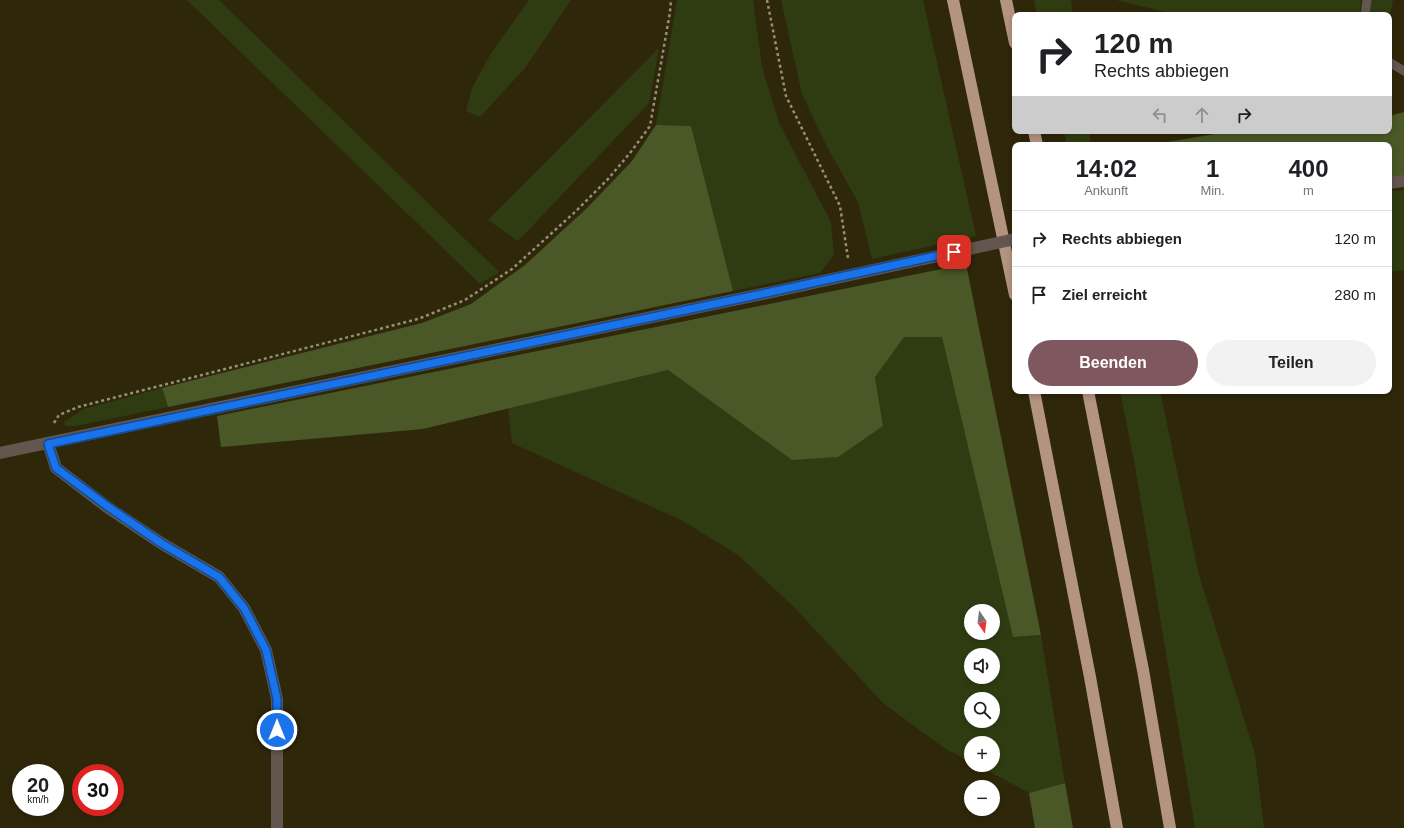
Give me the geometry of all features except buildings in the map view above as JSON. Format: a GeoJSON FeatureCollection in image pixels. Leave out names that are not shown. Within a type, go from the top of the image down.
{"type":"FeatureCollection","features":[{"type":"Feature","properties":{"kind":"highway"},"geometry":{"type":"LineString","coordinates":[[953,0],[1012,281]]}},
{"type":"Feature","properties":{"kind":"highway"},"geometry":{"type":"LineString","coordinates":[[1006,0],[1012,29]]}},
{"type":"Feature","properties":{"kind":"highway"},"geometry":{"type":"LineString","coordinates":[[1035,394],[1090,677],[1117,828]]}},
{"type":"Feature","properties":{"kind":"highway"},"geometry":{"type":"LineString","coordinates":[[1089,394],[1142,670],[1170,828]]}},
{"type":"Feature","properties":{"kind":"street"},"geometry":{"type":"LineString","coordinates":[[1392,183],[1404,182]]}},
{"type":"Feature","properties":{"kind":"street"},"geometry":{"type":"LineString","coordinates":[[0,454],[1012,240]]}},
{"type":"Feature","properties":{"kind":"street"},"geometry":{"type":"LineString","coordinates":[[48,444],[56,468],[107,506],[161,543],[219,577],[244,608],[266,650],[277,699],[277,828]]}},
{"type":"Feature","properties":{"kind":"lane"},"geometry":{"type":"LineString","coordinates":[[1365,12],[1367,0]]}},
{"type":"Feature","properties":{"kind":"lane"},"geometry":{"type":"LineString","coordinates":[[1392,64],[1404,71]]}},
{"type":"Feature","properties":{"kind":"path"},"geometry":{"type":"LineString","coordinates":[[48,444],[49,430],[59,416],[78,407],[418,319],[466,300],[512,269],[608,179],[650,126],[671,0]]}},
{"type":"Feature","properties":{"kind":"path"},"geometry":{"type":"LineString","coordinates":[[767,0],[786,96],[840,206],[850,275]]}},
{"type":"Feature","properties":{"kind":"green space"},"geometry":{"type":"Polygon","coordinates":[[[187,0],[219,0],[499,272],[480,284],[187,0]]]}},
{"type":"Feature","properties":{"kind":"green space"},"geometry":{"type":"Polygon","coordinates":[[[529,0],[571,0],[525,68],[480,117],[466,111],[472,88],[490,55],[529,0]]]}},
{"type":"Feature","properties":{"kind":"green space"},"geometry":{"type":"Polygon","coordinates":[[[677,0],[753,0],[762,67],[779,123],[831,222],[834,255],[820,273],[733,291],[691,126],[656,125],[677,0]]]}},
{"type":"Feature","properties":{"kind":"green space"},"geometry":{"type":"Polygon","coordinates":[[[781,0],[923,0],[976,236],[872,259],[858,202],[825,143],[802,94],[781,0]]]}},
{"type":"Feature","properties":{"kind":"green space"},"geometry":{"type":"Polygon","coordinates":[[[1034,0],[1071,0],[1073,12],[1036,12],[1034,0]]]}},
{"type":"Feature","properties":{"kind":"green space"},"geometry":{"type":"Polygon","coordinates":[[[1116,0],[1361,0],[1360,12],[1166,12],[1116,0]]]}},
{"type":"Feature","properties":{"kind":"green space"},"geometry":{"type":"Polygon","coordinates":[[[1370,0],[1393,0],[1391,12],[1370,12],[1370,0]]]}},
{"type":"Feature","properties":{"kind":"green space"},"geometry":{"type":"Polygon","coordinates":[[[659,48],[649,103],[518,241],[488,220],[659,48]]]}},
{"type":"Feature","properties":{"kind":"green space"},"geometry":{"type":"Polygon","coordinates":[[[1404,112],[1404,176],[1392,177],[1392,142],[1168,142],[1215,134],[1392,134],[1392,115],[1404,112]]]}},
{"type":"Feature","properties":{"kind":"green space"},"geometry":{"type":"Polygon","coordinates":[[[656,125],[691,126],[733,291],[168,407],[162,388],[422,323],[471,304],[525,265],[587,208],[632,161],[656,125]]]}},
{"type":"Feature","properties":{"kind":"green space"},"geometry":{"type":"Polygon","coordinates":[[[1065,134],[1089,134],[1091,142],[1066,142],[1065,134]]]}},
{"type":"Feature","properties":{"kind":"green space"},"geometry":{"type":"Polygon","coordinates":[[[1404,190],[1404,270],[1392,272],[1392,191],[1404,190]]]}},
{"type":"Feature","properties":{"kind":"green space"},"geometry":{"type":"Polygon","coordinates":[[[966,264],[1041,635],[1013,637],[942,337],[904,337],[875,377],[883,426],[838,457],[792,460],[668,370],[423,429],[221,447],[217,416],[966,264]]]}},
{"type":"Feature","properties":{"kind":"green space"},"geometry":{"type":"Polygon","coordinates":[[[904,336],[942,337],[1013,637],[1041,635],[1065,783],[1029,793],[990,772],[1000,772],[1000,736],[964,736],[964,758],[944,748],[883,703],[795,608],[738,555],[683,521],[512,443],[508,408],[668,370],[792,460],[883,426],[875,377],[904,336]]]}},
{"type":"Feature","properties":{"kind":"green space"},"geometry":{"type":"Polygon","coordinates":[[[162,388],[168,407],[76,426],[65,426],[64,422],[84,409],[162,388]]]}},
{"type":"Feature","properties":{"kind":"green space"},"geometry":{"type":"Polygon","coordinates":[[[1121,394],[1161,394],[1199,575],[1255,754],[1264,828],[1195,828],[1135,466],[1121,394]]]}},
{"type":"Feature","properties":{"kind":"green space"},"geometry":{"type":"Polygon","coordinates":[[[1065,783],[1073,828],[1035,828],[1029,793],[1065,783]]]}},
{"type":"Feature","properties":{"kind":"route"},"geometry":{"type":"LineString","coordinates":[[277,730],[277,699],[266,650],[244,608],[219,577],[161,543],[107,506],[56,468],[48,444],[757,295],[954,252]]}}]}
